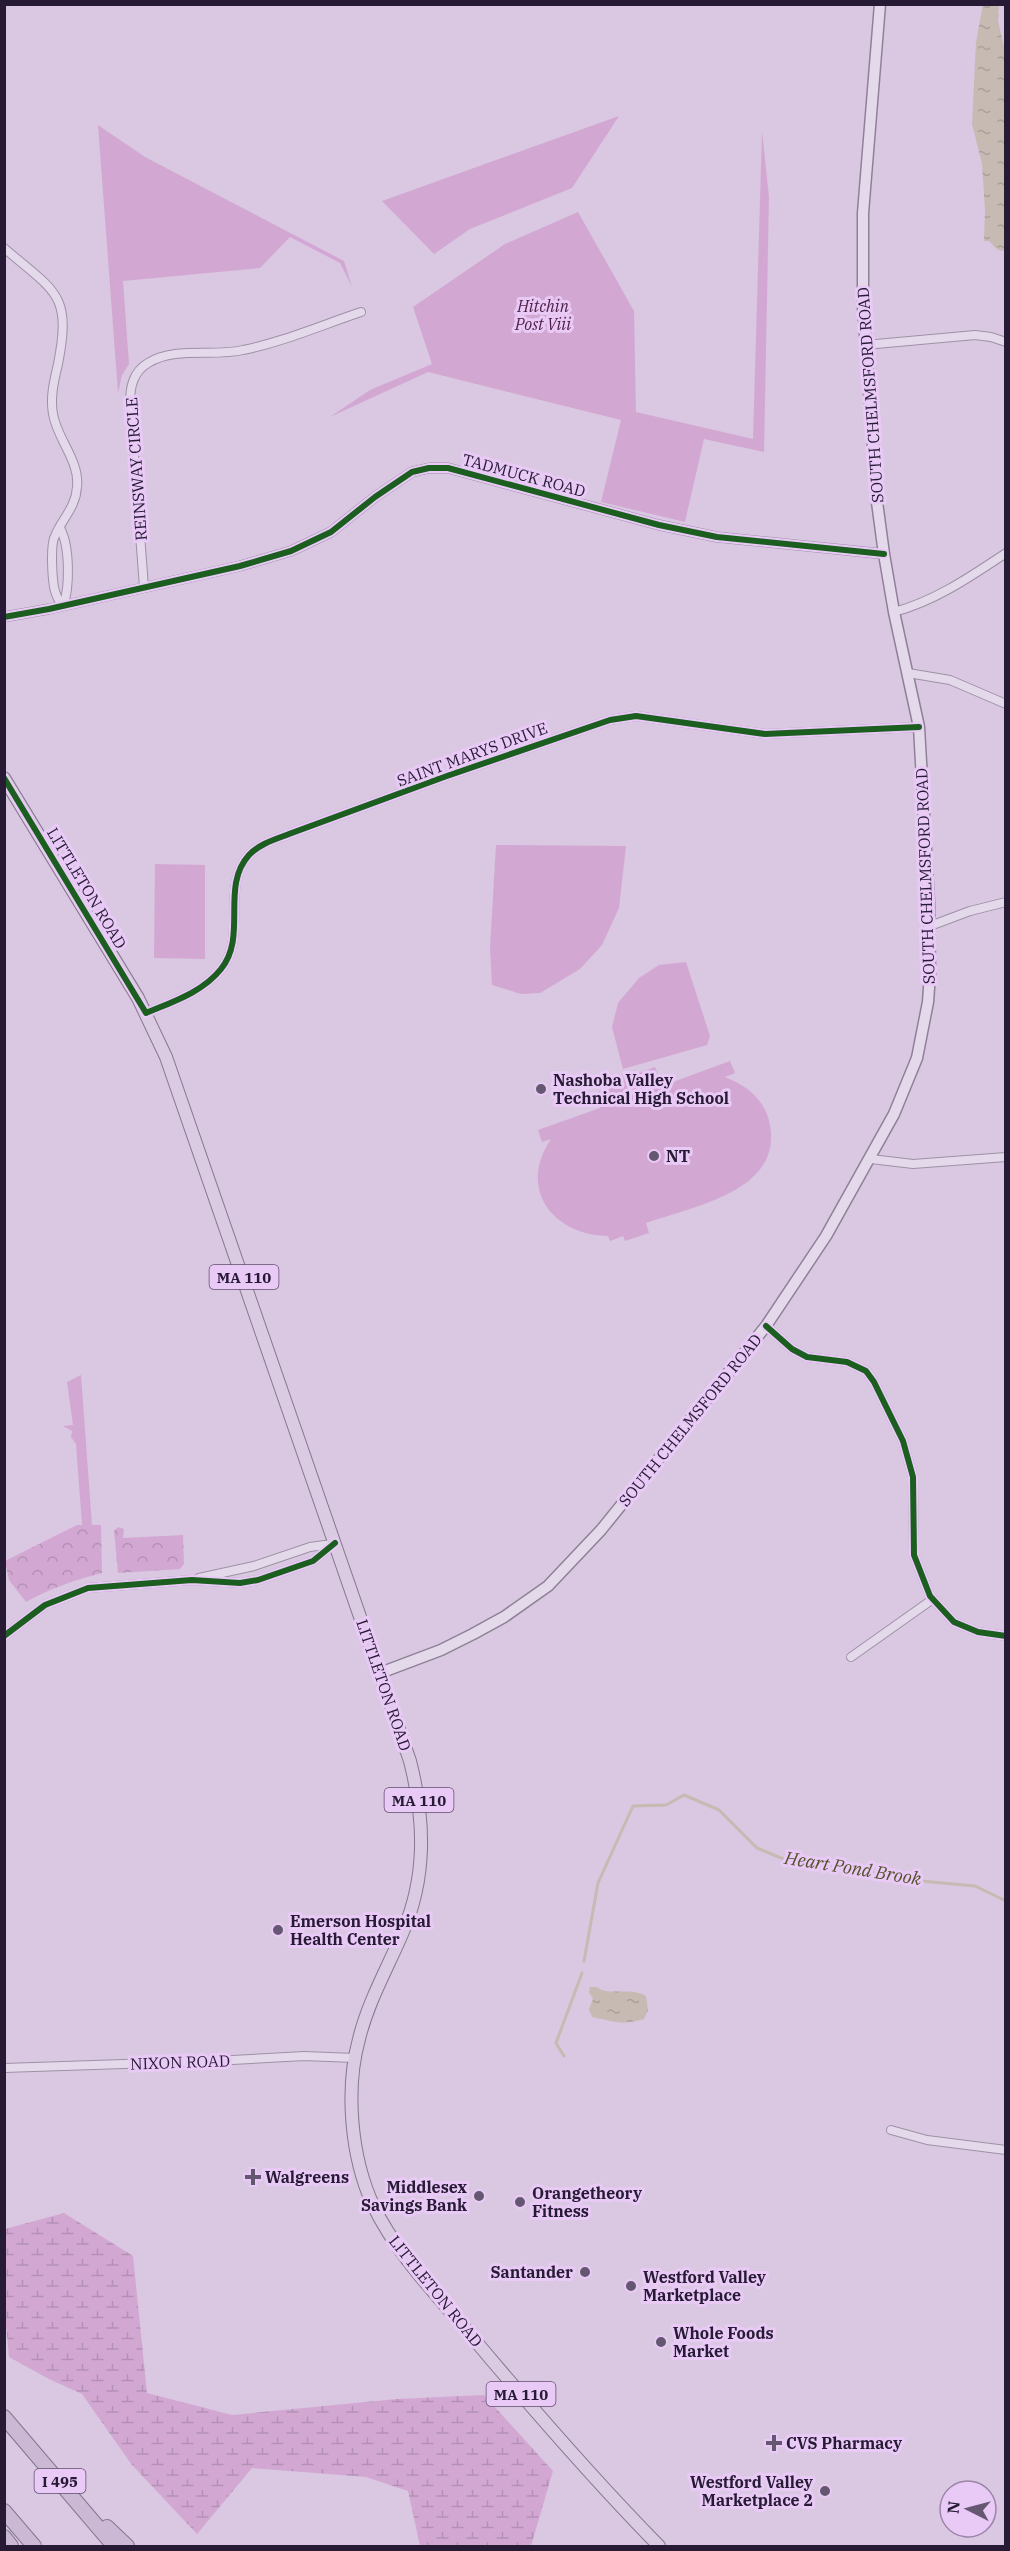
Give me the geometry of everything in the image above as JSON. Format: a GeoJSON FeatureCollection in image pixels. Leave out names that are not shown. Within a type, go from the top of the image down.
{"type":"FeatureCollection","features":[{"type":"Feature","properties":{"kind":"highway","name":"I 495"},"geometry":{"type":"LineString","coordinates":[[4,2417],[114,2547]]}},
{"type":"Feature","properties":{"kind":"highway"},"geometry":{"type":"LineString","coordinates":[[72,2496],[128,2547]]}},
{"type":"Feature","properties":{"kind":"highway"},"geometry":{"type":"LineString","coordinates":[[4,2511],[34,2547]]}},
{"type":"Feature","properties":{"kind":"highway"},"geometry":{"type":"LineString","coordinates":[[4,2537],[11,2547]]}},
{"type":"Feature","properties":{"kind":"main road","name":"SOUTH CHELMSFORD ROAD"},"geometry":{"type":"LineString","coordinates":[[380,1673],[441,1650],[504,1617],[548,1586],[601,1530],[766,1326],[826,1236],[871,1159],[894,1114],[917,1058],[928,1002],[930,926],[919,727],[894,612],[877,502],[862,279],[864,213],[880,4]]}},
{"type":"Feature","properties":{"kind":"main road","name":"LITTLETON ROAD"},"geometry":{"type":"LineString","coordinates":[[4,778],[146,1013],[180,1094],[380,1673],[415,1782],[421,1818],[422,1858],[409,1917],[369,2009],[355,2058],[352,2108],[355,2142],[369,2195],[383,2224],[414,2268],[566,2448],[659,2547]]}},
{"type":"Feature","properties":{"kind":"street"},"geometry":{"type":"LineString","coordinates":[[4,248],[51,290],[59,300],[63,315],[63,335],[52,405],[56,426],[76,473],[78,485],[73,505],[54,537],[52,547],[55,593],[63,606]]}},
{"type":"Feature","properties":{"kind":"street","name":"REINSWAY CIRCLE"},"geometry":{"type":"LineString","coordinates":[[144,586],[130,402],[132,382],[136,373],[156,359],[178,354],[240,351],[361,312]]}},
{"type":"Feature","properties":{"kind":"street"},"geometry":{"type":"LineString","coordinates":[[865,345],[975,335],[992,337],[1005,342]]}},
{"type":"Feature","properties":{"kind":"street","name":"TADMUCK ROAD"},"geometry":{"type":"LineString","coordinates":[[4,617],[240,566],[314,541],[331,532],[375,497],[412,472],[429,468],[448,468],[659,525],[717,537],[884,554]]}},
{"type":"Feature","properties":{"kind":"street"},"geometry":{"type":"LineString","coordinates":[[60,528],[65,541],[68,593],[63,606]]}},
{"type":"Feature","properties":{"kind":"street"},"geometry":{"type":"LineString","coordinates":[[894,612],[916,606],[939,594],[1005,554]]}},
{"type":"Feature","properties":{"kind":"street"},"geometry":{"type":"LineString","coordinates":[[908,673],[950,680],[1005,704]]}},
{"type":"Feature","properties":{"kind":"street","name":"SAINT MARYS DRIVE"},"geometry":{"type":"LineString","coordinates":[[146,1013],[191,994],[222,969],[233,948],[234,899],[238,873],[249,855],[265,843],[289,834],[444,777],[610,720],[636,716],[765,734],[919,727]]}},
{"type":"Feature","properties":{"kind":"street"},"geometry":{"type":"LineString","coordinates":[[930,926],[970,911],[1005,902]]}},
{"type":"Feature","properties":{"kind":"street"},"geometry":{"type":"LineString","coordinates":[[871,1159],[913,1164],[1005,1157]]}},
{"type":"Feature","properties":{"kind":"street"},"geometry":{"type":"LineString","coordinates":[[766,1326],[792,1349],[807,1357],[847,1362],[866,1371],[874,1382],[903,1441],[913,1477],[914,1555],[933,1599],[954,1622],[978,1632],[1005,1635]]}},
{"type":"Feature","properties":{"kind":"street"},"geometry":{"type":"LineString","coordinates":[[192,1580],[254,1566],[310,1547],[335,1543]]}},
{"type":"Feature","properties":{"kind":"street"},"geometry":{"type":"LineString","coordinates":[[4,1636],[45,1605],[88,1588],[192,1580],[240,1583],[258,1580],[313,1561],[335,1543]]}},
{"type":"Feature","properties":{"kind":"street"},"geometry":{"type":"LineString","coordinates":[[851,1657],[933,1599]]}},
{"type":"Feature","properties":{"kind":"street","name":"NIXON ROAD"},"geometry":{"type":"LineString","coordinates":[[4,2068],[304,2056],[355,2058]]}},
{"type":"Feature","properties":{"kind":"street"},"geometry":{"type":"LineString","coordinates":[[891,2130],[927,2140],[1005,2150]]}},
{"type":"Feature","properties":{"kind":"green space"},"geometry":{"type":"Polygon","coordinates":[[[619,116],[572,188],[470,229],[434,254],[382,201],[619,116]]]}},
{"type":"Feature","properties":{"kind":"green space"},"geometry":{"type":"Polygon","coordinates":[[[98,125],[145,157],[344,261],[352,287],[340,263],[290,237],[260,268],[123,281],[129,364],[122,375],[118,393],[98,125]]]}},
{"type":"Feature","properties":{"kind":"green space","name":"Hitchin Post Viii"},"geometry":{"type":"Polygon","coordinates":[[[762,131],[769,197],[764,452],[704,439],[685,522],[601,502],[621,420],[428,372],[330,417],[370,390],[432,364],[413,307],[505,244],[578,212],[634,311],[636,412],[753,439],[762,131]]]}},
{"type":"Feature","properties":{"kind":"green space"},"geometry":{"type":"Polygon","coordinates":[[[496,845],[626,846],[619,908],[602,945],[580,969],[540,993],[521,994],[492,985],[490,948],[496,845]]]}},
{"type":"Feature","properties":{"kind":"green space"},"geometry":{"type":"Polygon","coordinates":[[[155,864],[205,865],[205,959],[154,958],[155,864]]]}},
{"type":"Feature","properties":{"kind":"green space"},"geometry":{"type":"Polygon","coordinates":[[[686,962],[710,1036],[707,1045],[623,1069],[612,1027],[618,1003],[639,978],[659,965],[686,962]]]}},
{"type":"Feature","properties":{"kind":"green space","name":"NT"},"geometry":{"type":"Polygon","coordinates":[[[730,1061],[735,1073],[725,1077],[748,1089],[754,1095],[764,1108],[770,1125],[770,1148],[762,1166],[748,1181],[730,1193],[709,1202],[646,1223],[649,1233],[625,1241],[623,1236],[610,1241],[608,1236],[588,1234],[571,1227],[557,1218],[546,1206],[540,1191],[538,1175],[541,1157],[551,1139],[542,1142],[538,1130],[600,1108],[595,1093],[605,1089],[603,1082],[635,1070],[636,1074],[655,1067],[662,1086],[730,1061]]]}},
{"type":"Feature","properties":{"kind":"green space"},"geometry":{"type":"Polygon","coordinates":[[[81,1375],[92,1525],[82,1525],[76,1444],[71,1437],[72,1431],[63,1426],[73,1425],[67,1382],[81,1375]]]}},
{"type":"Feature","properties":{"kind":"green space"},"geometry":{"type":"Polygon","coordinates":[[[77,1525],[101,1525],[102,1573],[63,1585],[26,1602],[9,1580],[5,1561],[77,1525]]]}},
{"type":"Feature","properties":{"kind":"green space"},"geometry":{"type":"Polygon","coordinates":[[[118,1527],[124,1529],[123,1538],[183,1535],[184,1564],[180,1569],[118,1573],[114,1531],[118,1527]]]}},
{"type":"Feature","properties":{"kind":"green space"},"geometry":{"type":"Polygon","coordinates":[[[64,2213],[133,2256],[147,2393],[232,2415],[397,2399],[484,2395],[553,2471],[531,2546],[420,2546],[408,2491],[366,2477],[252,2468],[197,2534],[132,2465],[82,2394],[9,2357],[4,2303],[5,2229],[64,2213]]]}},
{"type":"Feature","properties":{"kind":"water"},"geometry":{"type":"Polygon","coordinates":[[[983,4],[999,5],[998,21],[1005,51],[1006,250],[1003,251],[989,241],[984,241],[985,210],[982,164],[972,124],[976,42],[983,4]]]}},
{"type":"Feature","properties":{"kind":"water"},"geometry":{"type":"Polygon","coordinates":[[[590,1987],[607,1991],[640,1993],[646,1996],[648,2010],[644,2019],[623,2022],[592,2017],[589,2009],[593,1999],[589,1992],[590,1987]]]}},
{"type":"Feature","properties":{"kind":"waterway","name":"Heart Pond Brook"},"geometry":{"type":"LineString","coordinates":[[584,1961],[598,1883],[633,1806],[666,1805],[684,1795],[719,1810],[757,1848],[791,1862],[864,1871],[910,1880],[975,1886],[1006,1901]]}},
{"type":"Feature","properties":{"kind":"waterway","name":"Heart Pond Brook"},"geometry":{"type":"LineString","coordinates":[[564,2056],[556,2043],[582,1973]]}},
{"type":"Feature","properties":{"kind":"cycle path"},"geometry":{"type":"LineString","coordinates":[[4,617],[240,566],[291,551],[331,532],[375,497],[412,472],[429,468],[448,468],[659,525],[717,537],[884,554]]}},
{"type":"Feature","properties":{"kind":"cycle path"},"geometry":{"type":"LineString","coordinates":[[4,778],[146,1013],[196,990],[221,969],[229,956],[233,942],[236,882],[241,868],[249,855],[258,848],[289,834],[444,777],[610,720],[636,716],[765,734],[919,727]]}},
{"type":"Feature","properties":{"kind":"cycle path"},"geometry":{"type":"LineString","coordinates":[[766,1326],[792,1349],[807,1357],[847,1362],[866,1371],[874,1382],[903,1441],[913,1477],[914,1555],[930,1596],[954,1622],[978,1632],[1006,1636]]}},
{"type":"Feature","properties":{"kind":"cycle path"},"geometry":{"type":"LineString","coordinates":[[4,1636],[45,1605],[88,1588],[192,1580],[240,1583],[258,1580],[313,1561],[335,1543]]}},
{"type":"Feature","properties":{"kind":"place","name":"Nashoba Valley Technical High School"},"geometry":{"type":"Point","coordinates":[541,1089]}},
{"type":"Feature","properties":{"kind":"place","name":"NT"},"geometry":{"type":"Point","coordinates":[654,1156]}},
{"type":"Feature","properties":{"kind":"place","name":"Emerson Hospital Health Center"},"geometry":{"type":"Point","coordinates":[278,1930]}},
{"type":"Feature","properties":{"kind":"place","name":"Walgreens"},"geometry":{"type":"Point","coordinates":[253,2177]}},
{"type":"Feature","properties":{"kind":"place","name":"Middlesex Savings Bank"},"geometry":{"type":"Point","coordinates":[479,2196]}},
{"type":"Feature","properties":{"kind":"place","name":"Orangetheory Fitness"},"geometry":{"type":"Point","coordinates":[520,2202]}},
{"type":"Feature","properties":{"kind":"place","name":"Santander"},"geometry":{"type":"Point","coordinates":[585,2272]}},
{"type":"Feature","properties":{"kind":"place","name":"Westford Valley Marketplace"},"geometry":{"type":"Point","coordinates":[631,2286]}},
{"type":"Feature","properties":{"kind":"place","name":"Whole Foods Market"},"geometry":{"type":"Point","coordinates":[661,2342]}},
{"type":"Feature","properties":{"kind":"place","name":"CVS Pharmacy"},"geometry":{"type":"Point","coordinates":[774,2443]}},
{"type":"Feature","properties":{"kind":"place","name":"Westford Valley Marketplace 2"},"geometry":{"type":"Point","coordinates":[825,2491]}}]}
